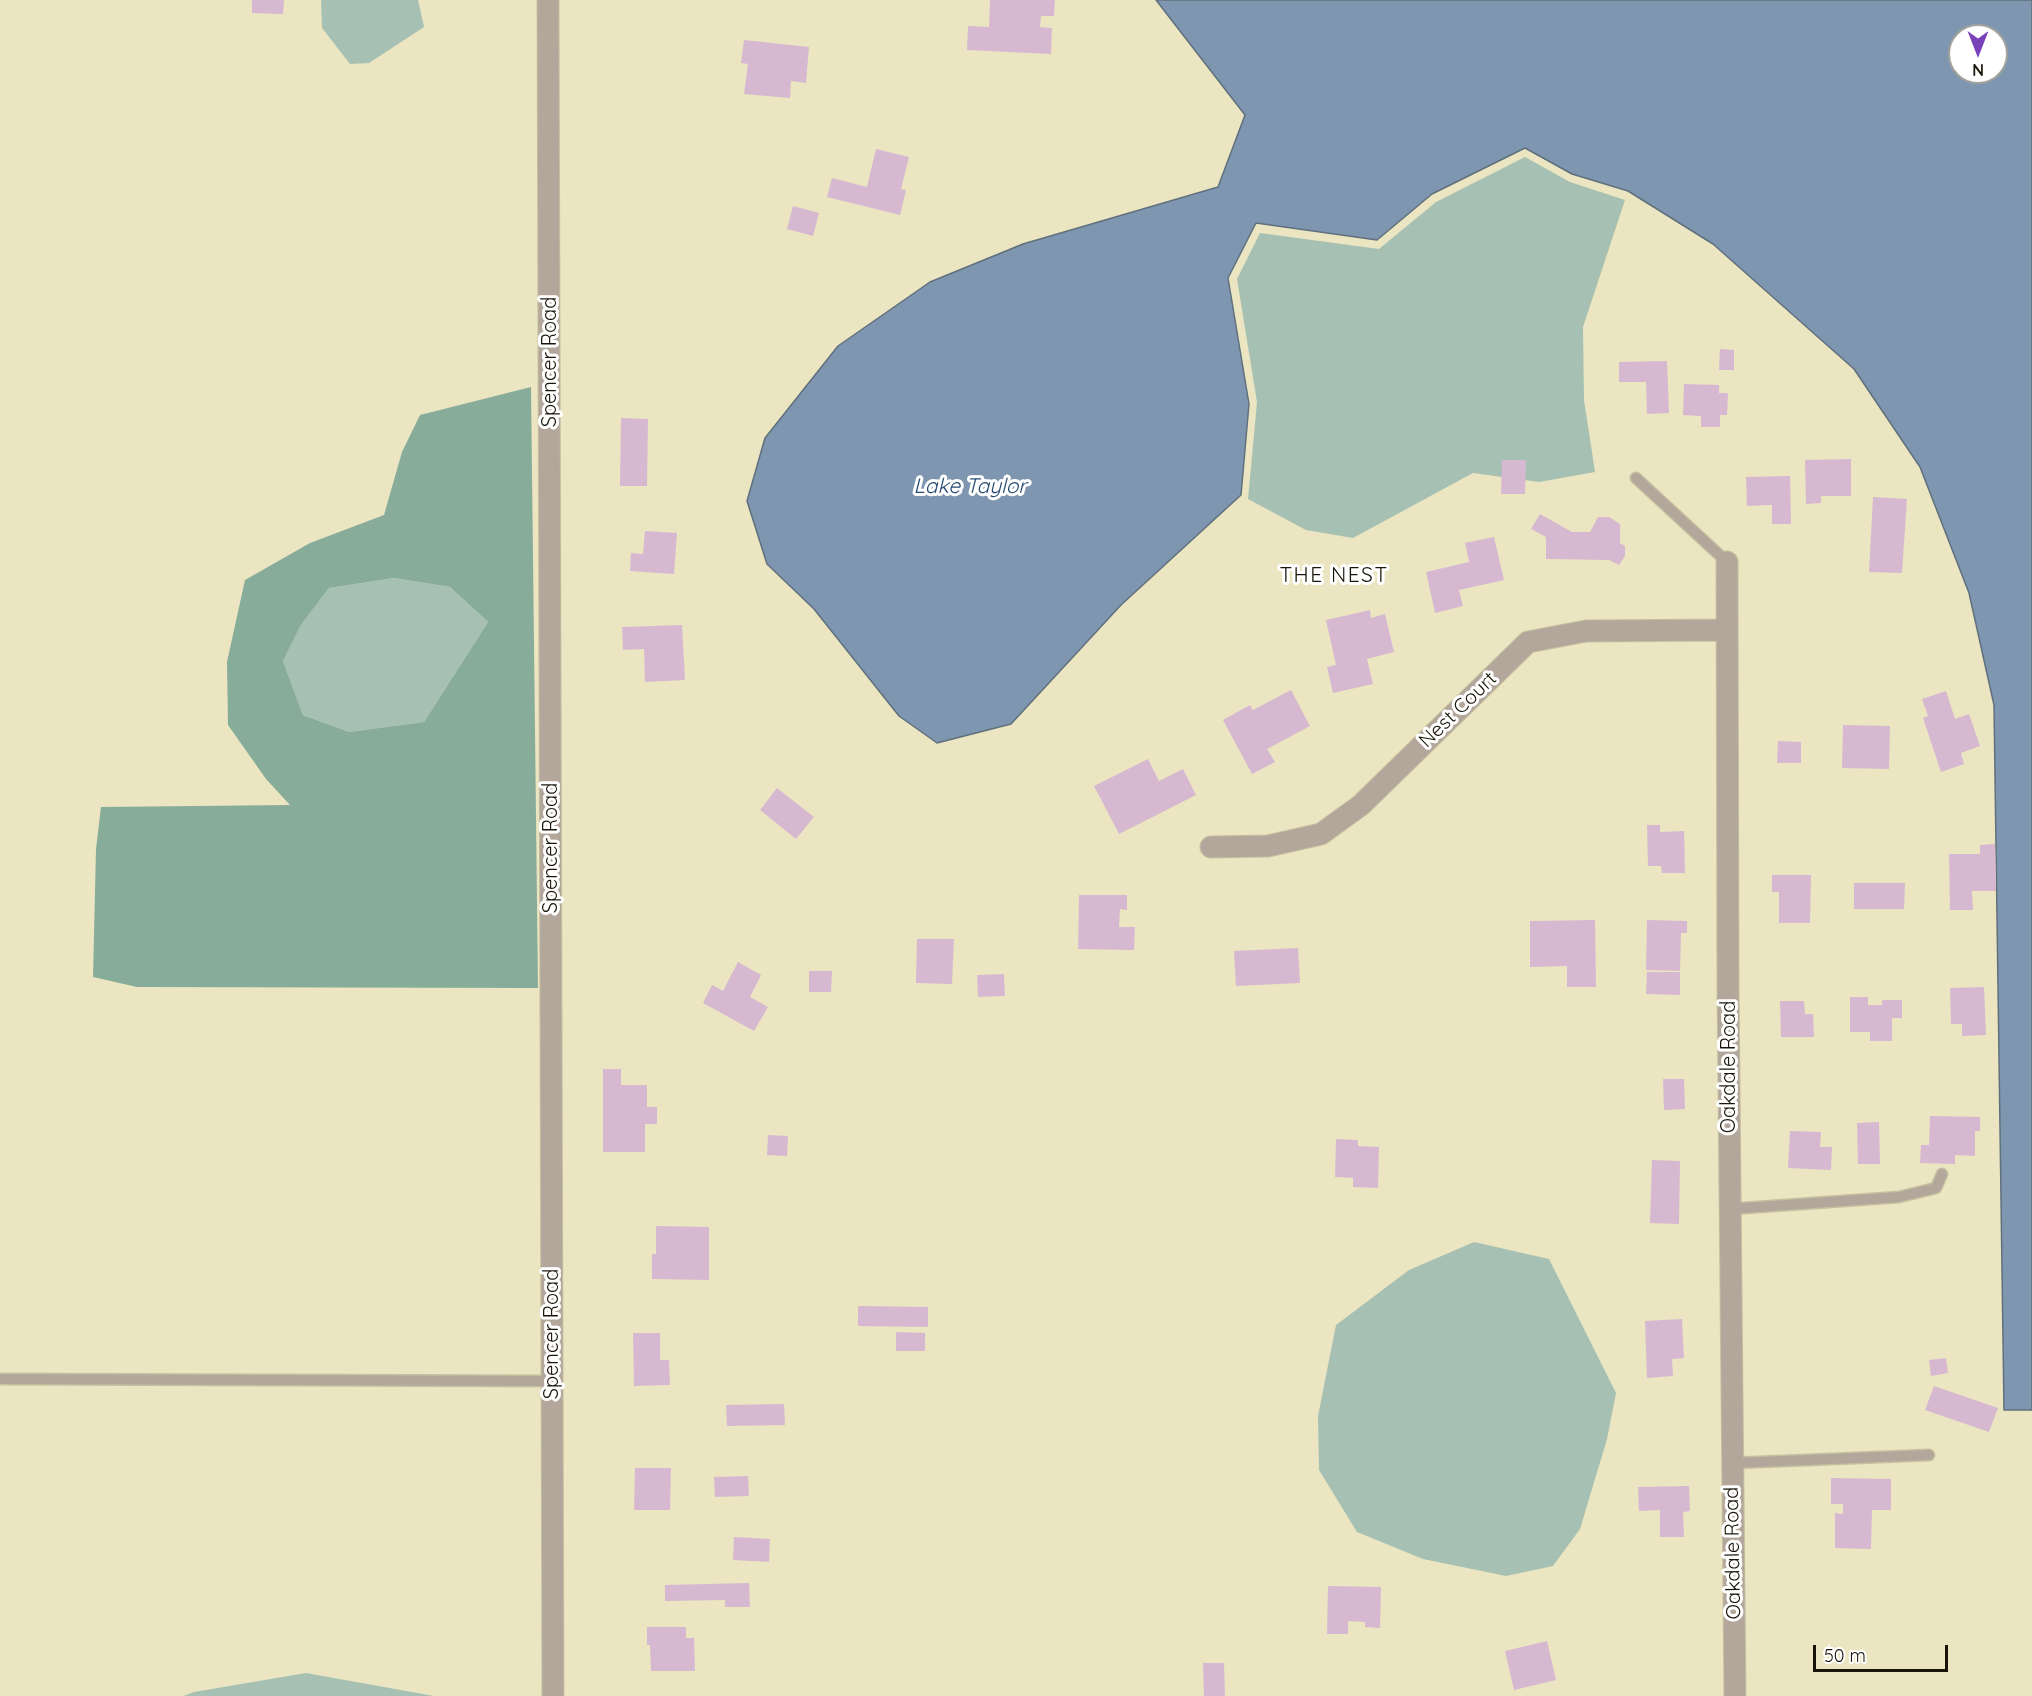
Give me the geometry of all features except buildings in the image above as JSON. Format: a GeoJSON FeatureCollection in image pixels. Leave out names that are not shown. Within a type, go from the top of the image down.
{"type":"FeatureCollection","features":[{"type":"Feature","properties":{"kind":"street","name":"Spencer Road"},"geometry":{"type":"LineString","coordinates":[[548,0],[553,1696]]}},
{"type":"Feature","properties":{"kind":"street","name":"Oakdale Road"},"geometry":{"type":"LineString","coordinates":[[1727,562],[1735,1696]]}},
{"type":"Feature","properties":{"kind":"street","name":"Nest Court"},"geometry":{"type":"LineString","coordinates":[[1211,847],[1268,846],[1321,834],[1361,805],[1528,642],[1586,631],[1726,630]]}},
{"type":"Feature","properties":{"kind":"lane","name":"Oakdale Road"},"geometry":{"type":"LineString","coordinates":[[1636,478],[1727,562]]}},
{"type":"Feature","properties":{"kind":"lane"},"geometry":{"type":"LineString","coordinates":[[1730,1209],[1899,1197],[1936,1188],[1942,1174]]}},
{"type":"Feature","properties":{"kind":"lane"},"geometry":{"type":"LineString","coordinates":[[0,1379],[552,1381]]}},
{"type":"Feature","properties":{"kind":"lane"},"geometry":{"type":"LineString","coordinates":[[1732,1463],[1929,1455]]}},
{"type":"Feature","properties":{"kind":"green space"},"geometry":{"type":"Polygon","coordinates":[[[321,0],[418,0],[424,27],[369,63],[350,64],[322,28],[321,0]]]}},
{"type":"Feature","properties":{"kind":"green space"},"geometry":{"type":"Polygon","coordinates":[[[1525,157],[1570,182],[1625,200],[1583,327],[1584,400],[1595,472],[1539,482],[1473,473],[1353,538],[1306,530],[1248,499],[1257,402],[1237,279],[1260,233],[1379,249],[1436,202],[1525,157]]]}},
{"type":"Feature","properties":{"kind":"green space"},"geometry":{"type":"Polygon","coordinates":[[[531,387],[538,988],[137,987],[93,977],[96,849],[101,807],[290,805],[266,779],[228,725],[227,662],[245,580],[310,543],[384,515],[402,452],[420,415],[531,387]],[[394,578],[329,588],[301,625],[283,661],[303,715],[349,732],[424,722],[488,622],[450,587],[394,578]]]}},
{"type":"Feature","properties":{"kind":"green space"},"geometry":{"type":"Polygon","coordinates":[[[394,578],[450,587],[488,622],[424,722],[349,732],[303,715],[283,661],[301,625],[329,588],[394,578]]]}},
{"type":"Feature","properties":{"kind":"green space"},"geometry":{"type":"Polygon","coordinates":[[[1474,1242],[1549,1259],[1616,1393],[1607,1439],[1580,1529],[1553,1566],[1506,1576],[1423,1559],[1357,1532],[1319,1470],[1318,1416],[1336,1325],[1409,1270],[1474,1242]]]}},
{"type":"Feature","properties":{"kind":"green space"},"geometry":{"type":"Polygon","coordinates":[[[306,1673],[434,1696],[184,1696],[194,1692],[306,1673]]]}},
{"type":"Feature","properties":{"kind":"water","name":"Lake Taylor"},"geometry":{"type":"Polygon","coordinates":[[[1156,0],[2032,0],[2032,1410],[2004,1410],[1994,705],[1969,593],[1920,467],[1854,369],[1713,244],[1628,191],[1572,174],[1525,148],[1432,194],[1377,240],[1256,223],[1228,278],[1249,404],[1241,495],[1121,605],[1011,724],[937,743],[899,716],[814,609],[767,564],[747,501],[765,438],[838,346],[930,282],[1023,244],[1218,187],[1245,115],[1156,0]]]}},
{"type":"Feature","properties":{"kind":"district","name":"THE NEST"},"geometry":{"type":"Point","coordinates":[1334,576]}}]}
